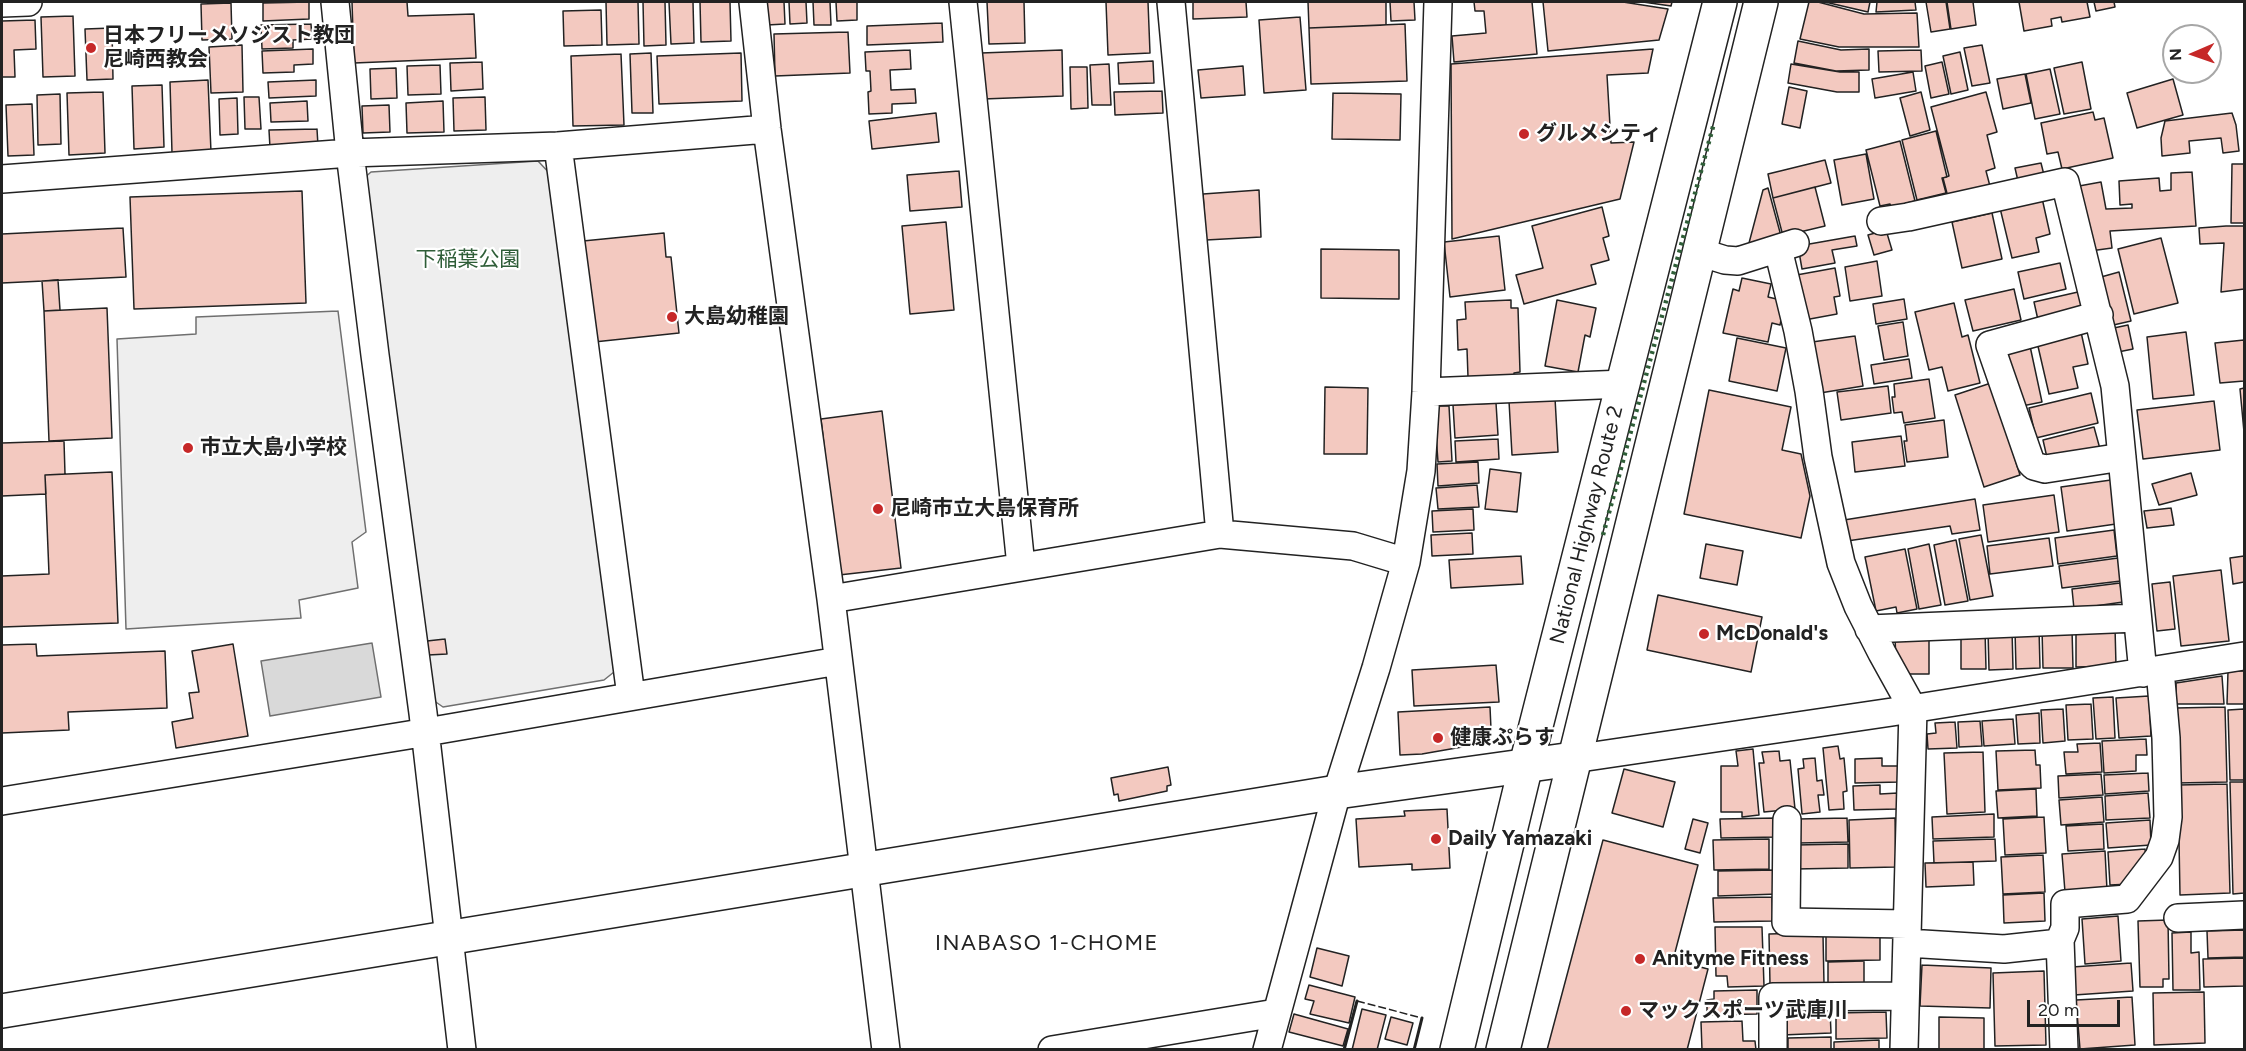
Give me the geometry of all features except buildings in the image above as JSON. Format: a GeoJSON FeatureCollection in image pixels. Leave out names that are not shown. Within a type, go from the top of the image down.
{"type":"FeatureCollection","features":[{"type":"Feature","properties":{"kind":"main road","name":"National Highway Route 2"},"geometry":{"type":"LineString","coordinates":[[1457,1050],[1526,765],[1720,2]]}},
{"type":"Feature","properties":{"kind":"main road","name":"National Highway Route 2"},"geometry":{"type":"LineString","coordinates":[[1503,1050],[1761,2]]}},
{"type":"Feature","properties":{"kind":"main road"},"geometry":{"type":"LineString","coordinates":[[2,1011],[1337,792],[1574,759]]}},
{"type":"Feature","properties":{"kind":"street"},"geometry":{"type":"LineString","coordinates":[[2,3],[28,2]]}},
{"type":"Feature","properties":{"kind":"street"},"geometry":{"type":"LineString","coordinates":[[335,2],[375,355],[425,731],[462,1050]]}},
{"type":"Feature","properties":{"kind":"street"},"geometry":{"type":"LineString","coordinates":[[753,2],[767,129],[831,599],[886,1050]]}},
{"type":"Feature","properties":{"kind":"street"},"geometry":{"type":"LineString","coordinates":[[963,2],[1021,567]]}},
{"type":"Feature","properties":{"kind":"street"},"geometry":{"type":"LineString","coordinates":[[1171,2],[1220,534]]}},
{"type":"Feature","properties":{"kind":"street"},"geometry":{"type":"LineString","coordinates":[[1267,1050],[1337,792],[1376,668],[1406,561],[1421,471],[1426,392],[1438,2]]}},
{"type":"Feature","properties":{"kind":"street"},"geometry":{"type":"LineString","coordinates":[[2,179],[351,153],[558,146],[767,129]]}},
{"type":"Feature","properties":{"kind":"street"},"geometry":{"type":"LineString","coordinates":[[558,146],[631,696]]}},
{"type":"Feature","properties":{"kind":"street"},"geometry":{"type":"LineString","coordinates":[[1881,221],[2065,182],[2115,386],[2137,618],[2152,671],[2166,738],[2168,817],[2165,840],[2159,857],[2127,899],[2065,904],[2065,928],[2060,943],[2064,1050]]}},
{"type":"Feature","properties":{"kind":"street"},"geometry":{"type":"LineString","coordinates":[[1699,252],[1725,260],[1738,261],[1787,246],[1820,467],[1840,563],[1869,629],[1913,709],[1904,1050]]}},
{"type":"Feature","properties":{"kind":"street"},"geometry":{"type":"LineString","coordinates":[[2099,315],[1990,345],[2034,466],[2045,470],[2122,458]]}},
{"type":"Feature","properties":{"kind":"street"},"geometry":{"type":"LineString","coordinates":[[1426,392],[1624,384]]}},
{"type":"Feature","properties":{"kind":"street"},"geometry":{"type":"LineString","coordinates":[[831,599],[1220,534],[1353,546],[1406,561]]}},
{"type":"Feature","properties":{"kind":"street"},"geometry":{"type":"LineString","coordinates":[[1869,629],[2137,618]]}},
{"type":"Feature","properties":{"kind":"street"},"geometry":{"type":"LineString","coordinates":[[1574,759],[1913,709],[2244,656]]}},
{"type":"Feature","properties":{"kind":"street"},"geometry":{"type":"LineString","coordinates":[[2,801],[838,661]]}},
{"type":"Feature","properties":{"kind":"street"},"geometry":{"type":"LineString","coordinates":[[1787,820],[1786,922],[1907,933],[2004,949],[2060,943]]}},
{"type":"Feature","properties":{"kind":"street"},"geometry":{"type":"LineString","coordinates":[[2178,918],[2244,915]]}},
{"type":"Feature","properties":{"kind":"street"},"geometry":{"type":"LineString","coordinates":[[1773,1050],[1773,997],[1905,996]]}},
{"type":"Feature","properties":{"kind":"street"},"geometry":{"type":"LineString","coordinates":[[1052,1050],[1276,1013]]}},
{"type":"Feature","properties":{"kind":"green space","name":"下稲葉公園"},"geometry":{"type":"Polygon","coordinates":[[[538,161],[553,177],[614,672],[604,680],[443,707],[430,698],[362,180],[371,172],[538,161]]]}},
{"type":"Feature","properties":{"kind":"green space"},"geometry":{"type":"Polygon","coordinates":[[[338,311],[366,532],[352,542],[358,588],[299,600],[301,618],[126,629],[117,339],[196,334],[196,317],[338,311]]]}},
{"type":"Feature","properties":{"kind":"shaded area"},"geometry":{"type":"Polygon","coordinates":[[[372,643],[381,697],[270,716],[261,661],[372,643]]]}},
{"type":"Feature","properties":{"kind":"hedge"},"geometry":{"type":"LineString","coordinates":[[1603,535],[1714,123]]}},
{"type":"Feature","properties":{"kind":"fence"},"geometry":{"type":"LineString","coordinates":[[1357,1001],[1422,1018]]}},
{"type":"Feature","properties":{"kind":"wall"},"geometry":{"type":"LineString","coordinates":[[1344,1050],[1357,1001]]}},
{"type":"Feature","properties":{"kind":"wall"},"geometry":{"type":"LineString","coordinates":[[1414,1050],[1422,1018]]}},
{"type":"Feature","properties":{"kind":"place","name":"日本フリーメソジスト教団 尼崎西教会"},"geometry":{"type":"Point","coordinates":[91,48]}},
{"type":"Feature","properties":{"kind":"place","name":"グルメシティ"},"geometry":{"type":"Point","coordinates":[1524,134]}},
{"type":"Feature","properties":{"kind":"place","name":"大島幼稚園"},"geometry":{"type":"Point","coordinates":[672,317]}},
{"type":"Feature","properties":{"kind":"place","name":"市立大島小学校"},"geometry":{"type":"Point","coordinates":[188,448]}},
{"type":"Feature","properties":{"kind":"place","name":"尼崎市立大島保育所"},"geometry":{"type":"Point","coordinates":[878,509]}},
{"type":"Feature","properties":{"kind":"place","name":"McDonald's"},"geometry":{"type":"Point","coordinates":[1704,634]}},
{"type":"Feature","properties":{"kind":"place","name":"健康ぷらす"},"geometry":{"type":"Point","coordinates":[1438,738]}},
{"type":"Feature","properties":{"kind":"place","name":"Daily Yamazaki"},"geometry":{"type":"Point","coordinates":[1436,839]}},
{"type":"Feature","properties":{"kind":"place","name":"Anityme Fitness"},"geometry":{"type":"Point","coordinates":[1640,959]}},
{"type":"Feature","properties":{"kind":"place","name":"マックスポーツ武庫川"},"geometry":{"type":"Point","coordinates":[1626,1011]}},
{"type":"Feature","properties":{"kind":"district","name":"INABASO 1-CHOME"},"geometry":{"type":"Point","coordinates":[1047,944]}}]}
